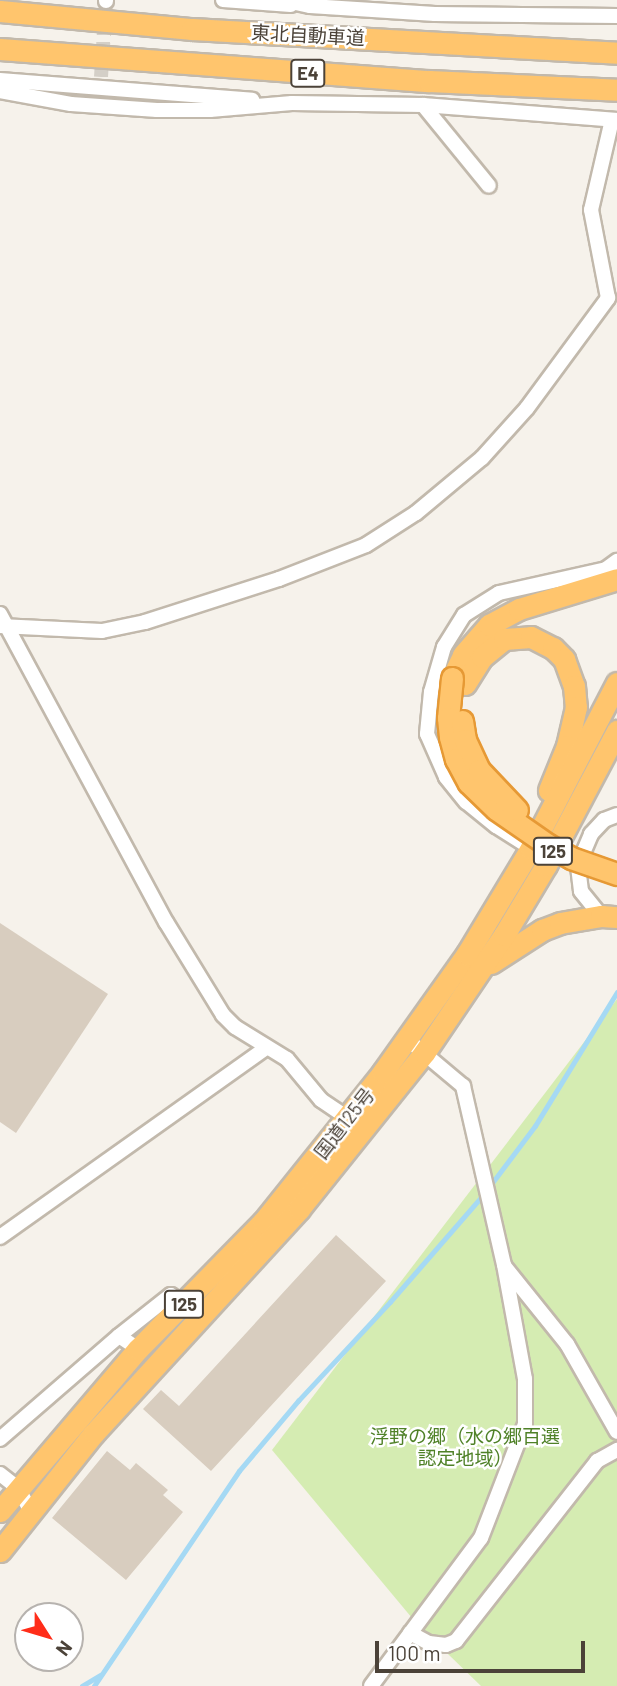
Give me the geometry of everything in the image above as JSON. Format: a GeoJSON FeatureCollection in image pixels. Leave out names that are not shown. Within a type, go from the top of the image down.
{"type":"FeatureCollection","features":[{"type":"Feature","properties":{"kind":"highway","name":"東北自動車道"},"geometry":{"type":"LineString","coordinates":[[0,11],[192,29],[617,53]]}},
{"type":"Feature","properties":{"kind":"highway"},"geometry":{"type":"LineString","coordinates":[[542,49],[617,45]]}},
{"type":"Feature","properties":{"kind":"highway","name":"東北自動車道"},"geometry":{"type":"LineString","coordinates":[[0,49],[322,74],[617,90]]}},
{"type":"Feature","properties":{"kind":"highway"},"geometry":{"type":"LineString","coordinates":[[617,579],[519,609],[489,625],[463,654],[448,718],[456,759],[469,783],[496,809],[571,858],[617,874]]}},
{"type":"Feature","properties":{"kind":"highway"},"geometry":{"type":"LineString","coordinates":[[458,681],[504,639],[531,637],[553,648],[564,659],[574,686],[576,707],[567,746],[549,788],[548,817]]}},
{"type":"Feature","properties":{"kind":"highway"},"geometry":{"type":"LineString","coordinates":[[458,681],[465,740],[479,770],[491,785],[522,814],[551,834],[617,860]]}},
{"type":"Feature","properties":{"kind":"highway","name":"国道125号"},"geometry":{"type":"LineString","coordinates":[[1,1506],[138,1349],[263,1222],[348,1118],[467,954],[531,848],[617,683]]}},
{"type":"Feature","properties":{"kind":"highway","name":"国道125号"},"geometry":{"type":"LineString","coordinates":[[0,1551],[30,1510],[144,1377],[299,1209],[424,1053],[483,968],[546,865],[617,731]]}},
{"type":"Feature","properties":{"kind":"highway"},"geometry":{"type":"LineString","coordinates":[[483,968],[542,930],[560,923],[609,917]]}},
{"type":"Feature","properties":{"kind":"street"},"geometry":{"type":"LineString","coordinates":[[223,0],[435,14],[617,16]]}},
{"type":"Feature","properties":{"kind":"street"},"geometry":{"type":"LineString","coordinates":[[282,0],[310,6]]}},
{"type":"Feature","properties":{"kind":"street"},"geometry":{"type":"LineString","coordinates":[[0,80],[100,83],[292,103],[423,105],[615,120],[591,210],[613,299],[527,408],[482,458],[416,513],[366,545],[279,579],[145,622],[102,631],[4,626]]}},
{"type":"Feature","properties":{"kind":"street"},"geometry":{"type":"LineString","coordinates":[[0,91],[71,104],[157,110],[211,110],[292,103]]}},
{"type":"Feature","properties":{"kind":"street"},"geometry":{"type":"LineString","coordinates":[[423,105],[489,186]]}},
{"type":"Feature","properties":{"kind":"street"},"geometry":{"type":"LineString","coordinates":[[531,848],[496,826],[466,802],[446,777],[427,734],[430,692],[444,647],[464,615],[499,593],[606,569],[617,561]]}},
{"type":"Feature","properties":{"kind":"street"},"geometry":{"type":"LineString","coordinates":[[0,614],[4,626],[166,922],[205,986],[235,1027],[287,1059],[321,1100],[348,1118]]}},
{"type":"Feature","properties":{"kind":"street"},"geometry":{"type":"LineString","coordinates":[[609,917],[581,891],[578,865],[591,834],[604,820],[617,815]]}},
{"type":"Feature","properties":{"kind":"street"},"geometry":{"type":"LineString","coordinates":[[371,1686],[481,1538],[525,1424],[525,1379],[504,1265],[463,1086],[407,1039]]}},
{"type":"Feature","properties":{"kind":"street"},"geometry":{"type":"LineString","coordinates":[[1,1235],[266,1048]]}},
{"type":"Feature","properties":{"kind":"street"},"geometry":{"type":"LineString","coordinates":[[504,1265],[567,1344],[617,1432]]}},
{"type":"Feature","properties":{"kind":"street"},"geometry":{"type":"LineString","coordinates":[[0,1439],[119,1336],[171,1295],[184,1304]]}},
{"type":"Feature","properties":{"kind":"street"},"geometry":{"type":"LineString","coordinates":[[119,1336],[138,1349]]}},
{"type":"Feature","properties":{"kind":"street"},"geometry":{"type":"LineString","coordinates":[[410,1633],[429,1643],[446,1644],[456,1641],[597,1461],[617,1450]]}},
{"type":"Feature","properties":{"kind":"street"},"geometry":{"type":"LineString","coordinates":[[0,1474],[18,1488],[30,1510]]}},
{"type":"Feature","properties":{"kind":"street"},"geometry":{"type":"LineString","coordinates":[[1,1506],[30,1510]]}},
{"type":"Feature","properties":{"kind":"green space","name":"浮野の郷（水の郷百選 認定地域）"},"geometry":{"type":"Polygon","coordinates":[[[617,999],[617,1686],[481,1686],[417,1624],[272,1450],[617,999]]]}},
{"type":"Feature","properties":{"kind":"building"},"geometry":{"type":"Polygon","coordinates":[[[0,923],[108,994],[16,1133],[0,1122],[0,923]]]}},
{"type":"Feature","properties":{"kind":"building"},"geometry":{"type":"Polygon","coordinates":[[[336,1235],[386,1281],[211,1471],[143,1409],[161,1390],[179,1406],[336,1235]]]}},
{"type":"Feature","properties":{"kind":"building"},"geometry":{"type":"Polygon","coordinates":[[[107,1451],[130,1470],[136,1463],[168,1490],[163,1495],[183,1512],[126,1580],[52,1518],[107,1451]]]}},
{"type":"Feature","properties":{"kind":"waterway"},"geometry":{"type":"LineString","coordinates":[[489,1187],[535,1126],[617,992]]}},
{"type":"Feature","properties":{"kind":"waterway"},"geometry":{"type":"LineString","coordinates":[[94,1686],[239,1471],[298,1401],[390,1302],[484,1194]]}},
{"type":"Feature","properties":{"kind":"waterway"},"geometry":{"type":"LineString","coordinates":[[82,1686],[100,1675]]}},
{"type":"Feature","properties":{"kind":"tunnel"},"geometry":{"type":"LineString","coordinates":[[101,77],[106,1]]}}]}
